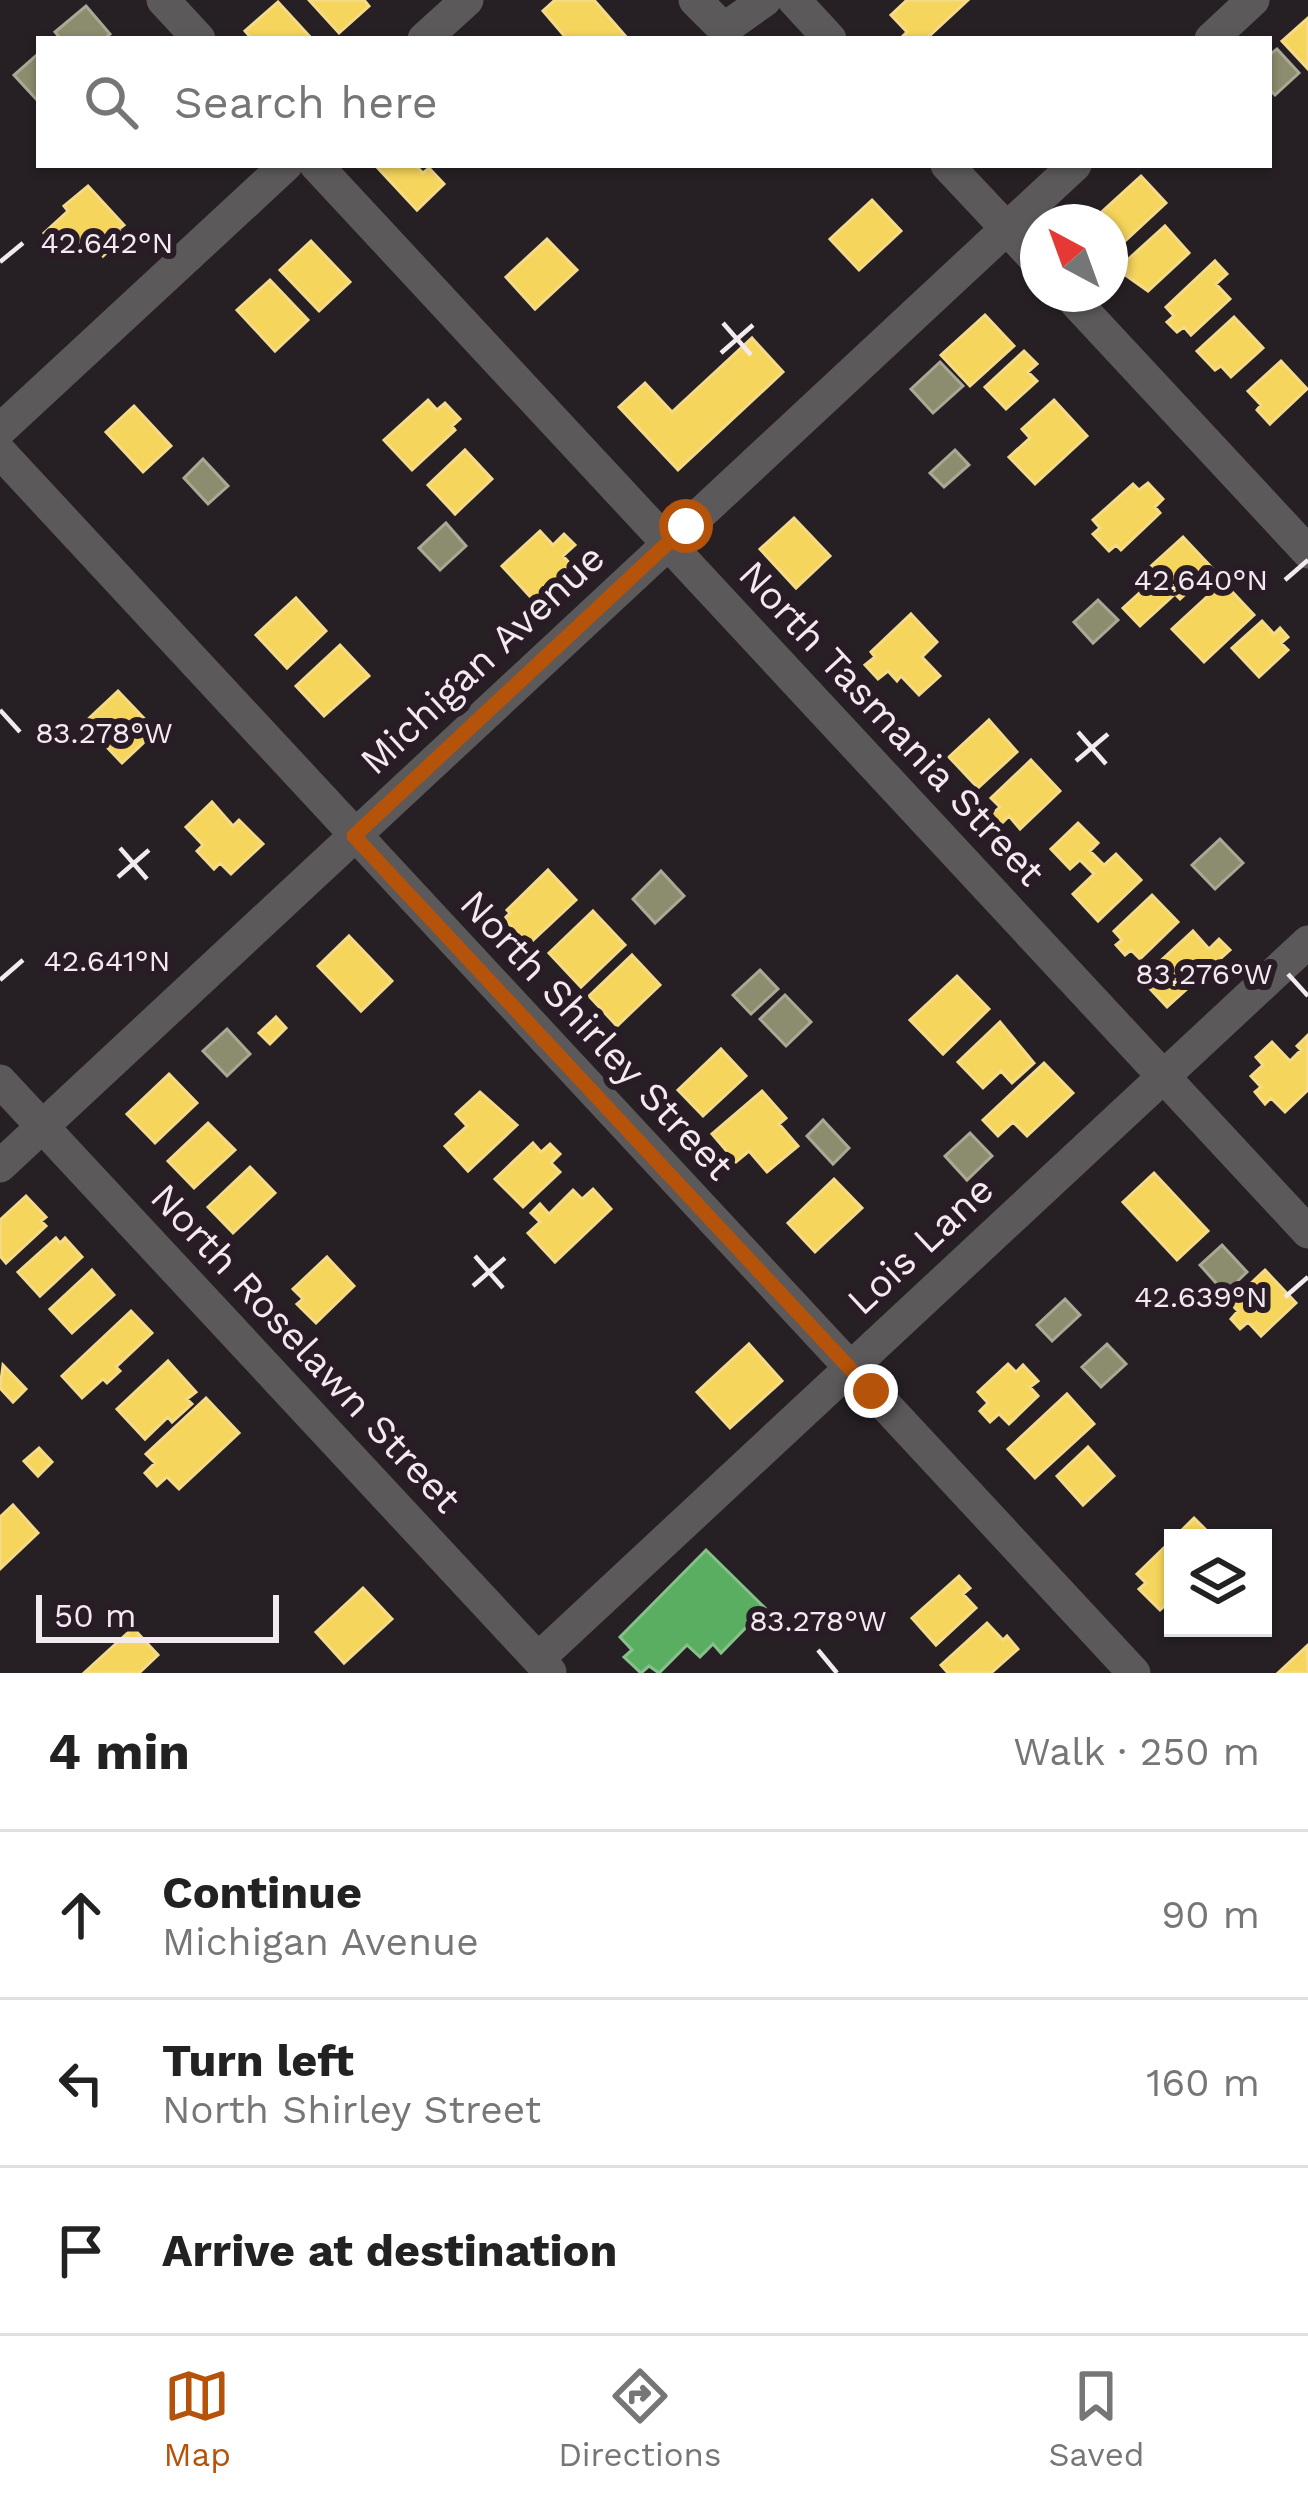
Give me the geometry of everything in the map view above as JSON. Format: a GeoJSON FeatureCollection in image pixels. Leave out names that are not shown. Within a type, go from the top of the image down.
{"type":"FeatureCollection","features":[{"type":"Feature","properties":{"kind":"street"},"geometry":{"type":"LineString","coordinates":[[163,0],[196,36]]}},
{"type":"Feature","properties":{"kind":"street"},"geometry":{"type":"LineString","coordinates":[[427,36],[467,0]]}},
{"type":"Feature","properties":{"kind":"street"},"geometry":{"type":"LineString","coordinates":[[695,0],[724,28],[765,0]]}},
{"type":"Feature","properties":{"kind":"street"},"geometry":{"type":"LineString","coordinates":[[794,0],[827,36]]}},
{"type":"Feature","properties":{"kind":"street"},"geometry":{"type":"LineString","coordinates":[[1214,36],[1253,0]]}},
{"type":"Feature","properties":{"kind":"street"},"geometry":{"type":"LineString","coordinates":[[0,430],[283,168]]}},
{"type":"Feature","properties":{"kind":"street","name":"North Tasmania Street"},"geometry":{"type":"LineString","coordinates":[[319,168],[1308,1232]]}},
{"type":"Feature","properties":{"kind":"street"},"geometry":{"type":"LineString","coordinates":[[950,168],[1020,243]]}},
{"type":"Feature","properties":{"kind":"street","name":"Michigan Avenue"},"geometry":{"type":"LineString","coordinates":[[0,1166],[1072,168]]}},
{"type":"Feature","properties":{"kind":"street"},"geometry":{"type":"LineString","coordinates":[[1085,312],[1308,552]]}},
{"type":"Feature","properties":{"kind":"street","name":"North Shirley Street"},"geometry":{"type":"LineString","coordinates":[[0,452],[1134,1673]]}},
{"type":"Feature","properties":{"kind":"street","name":"Lois Lane"},"geometry":{"type":"LineString","coordinates":[[544,1666],[850,1368],[1308,942]]}},
{"type":"Feature","properties":{"kind":"street","name":"North Roselawn Street"},"geometry":{"type":"LineString","coordinates":[[0,1081],[544,1666]]}},
{"type":"Feature","properties":{"kind":"building: Homes"},"geometry":{"type":"Polygon","coordinates":[[[309,0],[364,0],[369,6],[339,33],[309,0]]]}},
{"type":"Feature","properties":{"kind":"building: Homes"},"geometry":{"type":"Polygon","coordinates":[[[555,0],[594,0],[625,36],[564,36],[543,11],[555,0]]]}},
{"type":"Feature","properties":{"kind":"building: Homes"},"geometry":{"type":"Polygon","coordinates":[[[907,0],[968,0],[929,36],[903,36],[907,32],[891,15],[907,0]]]}},
{"type":"Feature","properties":{"kind":"building: Homes"},"geometry":{"type":"Polygon","coordinates":[[[278,2],[309,36],[249,36],[245,31],[278,2]]]}},
{"type":"Feature","properties":{"kind":"building: Homes"},"geometry":{"type":"Polygon","coordinates":[[[1308,18],[1308,69],[1282,41],[1308,18]]]}},
{"type":"Feature","properties":{"kind":"building: Homes"},"geometry":{"type":"Polygon","coordinates":[[[378,168],[418,168],[423,173],[429,168],[444,184],[417,210],[378,168]]]}},
{"type":"Feature","properties":{"kind":"building: Homes"},"geometry":{"type":"Polygon","coordinates":[[[1141,176],[1166,203],[1128,238],[1128,204],[1110,204],[1141,176]]]}},
{"type":"Feature","properties":{"kind":"building: Homes"},"geometry":{"type":"Polygon","coordinates":[[[88,186],[124,225],[119,229],[125,235],[103,256],[97,249],[91,255],[80,244],[65,257],[44,233],[68,211],[64,206],[88,186]]]}},
{"type":"Feature","properties":{"kind":"building: Homes"},"geometry":{"type":"Polygon","coordinates":[[[872,200],[901,231],[859,270],[830,239],[872,200]]]}},
{"type":"Feature","properties":{"kind":"building: Homes"},"geometry":{"type":"Polygon","coordinates":[[[1165,226],[1189,253],[1148,291],[1128,277],[1128,259],[1165,226]]]}},
{"type":"Feature","properties":{"kind":"building: Homes"},"geometry":{"type":"Polygon","coordinates":[[[547,239],[577,270],[535,309],[506,277],[547,239]]]}},
{"type":"Feature","properties":{"kind":"building: Homes"},"geometry":{"type":"Polygon","coordinates":[[[311,241],[350,282],[319,311],[280,270],[311,241]]]}},
{"type":"Feature","properties":{"kind":"building: Homes"},"geometry":{"type":"Polygon","coordinates":[[[1215,261],[1227,274],[1216,284],[1230,299],[1191,335],[1184,327],[1177,332],[1167,322],[1174,316],[1166,307],[1215,261]]]}},
{"type":"Feature","properties":{"kind":"building: Homes"},"geometry":{"type":"Polygon","coordinates":[[[270,280],[308,320],[275,351],[237,310],[270,280]]]}},
{"type":"Feature","properties":{"kind":"building: Homes"},"geometry":{"type":"Polygon","coordinates":[[[985,315],[1014,346],[970,386],[941,355],[985,315]]]}},
{"type":"Feature","properties":{"kind":"building: Homes"},"geometry":{"type":"Polygon","coordinates":[[[1234,317],[1263,348],[1231,377],[1221,366],[1215,370],[1197,351],[1234,317]]]}},
{"type":"Feature","properties":{"kind":"building: Homes"},"geometry":{"type":"Polygon","coordinates":[[[752,338],[783,372],[678,470],[619,407],[645,383],[672,412],[752,338]]]}},
{"type":"Feature","properties":{"kind":"building: Homes"},"geometry":{"type":"Polygon","coordinates":[[[1024,351],[1037,364],[1028,372],[1037,381],[1006,409],[985,387],[1024,351]]]}},
{"type":"Feature","properties":{"kind":"building: Homes"},"geometry":{"type":"Polygon","coordinates":[[[1281,361],[1307,389],[1270,424],[1248,391],[1281,361]]]}},
{"type":"Feature","properties":{"kind":"building: Homes"},"geometry":{"type":"Polygon","coordinates":[[[428,400],[437,410],[445,403],[460,419],[452,426],[455,430],[412,470],[384,440],[428,400]]]}},
{"type":"Feature","properties":{"kind":"building: Homes"},"geometry":{"type":"Polygon","coordinates":[[[1054,400],[1087,436],[1035,484],[1009,457],[1030,438],[1022,429],[1054,400]]]}},
{"type":"Feature","properties":{"kind":"building: Homes"},"geometry":{"type":"Polygon","coordinates":[[[134,406],[171,446],[143,472],[106,432],[134,406]]]}},
{"type":"Feature","properties":{"kind":"building: Homes"},"geometry":{"type":"Polygon","coordinates":[[[465,450],[492,479],[455,514],[428,485],[465,450]]]}},
{"type":"Feature","properties":{"kind":"building: Homes"},"geometry":{"type":"Polygon","coordinates":[[[1148,483],[1163,499],[1155,507],[1160,513],[1121,550],[1116,545],[1109,551],[1093,534],[1100,528],[1093,520],[1133,484],[1139,490],[1148,483]]]}},
{"type":"Feature","properties":{"kind":"building: Homes"},"geometry":{"type":"Polygon","coordinates":[[[794,518],[830,556],[796,588],[760,549],[794,518]]]}},
{"type":"Feature","properties":{"kind":"building: Homes"},"geometry":{"type":"Polygon","coordinates":[[[540,531],[553,545],[564,534],[575,545],[563,556],[574,568],[537,604],[502,566],[540,531]]]}},
{"type":"Feature","properties":{"kind":"building: Homes"},"geometry":{"type":"Polygon","coordinates":[[[1183,537],[1213,569],[1180,599],[1175,594],[1140,626],[1123,608],[1158,576],[1150,567],[1183,537]]]}},
{"type":"Feature","properties":{"kind":"building: Homes"},"geometry":{"type":"Polygon","coordinates":[[[1223,582],[1254,615],[1204,662],[1172,629],[1223,582]]]}},
{"type":"Feature","properties":{"kind":"building: Homes"},"geometry":{"type":"Polygon","coordinates":[[[296,598],[326,631],[287,668],[256,635],[296,598]]]}},
{"type":"Feature","properties":{"kind":"building: Homes"},"geometry":{"type":"Polygon","coordinates":[[[911,614],[937,642],[922,657],[940,676],[919,695],[901,676],[897,681],[888,671],[878,679],[865,665],[875,657],[871,652],[911,614]]]}},
{"type":"Feature","properties":{"kind":"building: Homes"},"geometry":{"type":"Polygon","coordinates":[[[1262,621],[1274,634],[1280,628],[1288,637],[1281,643],[1288,650],[1259,677],[1232,648],[1262,621]]]}},
{"type":"Feature","properties":{"kind":"building: Homes"},"geometry":{"type":"Polygon","coordinates":[[[340,645],[369,676],[324,716],[296,686],[340,645]]]}},
{"type":"Feature","properties":{"kind":"building: Homes"},"geometry":{"type":"Polygon","coordinates":[[[118,691],[156,731],[122,763],[84,723],[118,691]]]}},
{"type":"Feature","properties":{"kind":"building: Homes"},"geometry":{"type":"Polygon","coordinates":[[[989,720],[1017,752],[978,788],[949,757],[989,720]]]}},
{"type":"Feature","properties":{"kind":"building: Homes"},"geometry":{"type":"Polygon","coordinates":[[[1031,760],[1060,791],[1020,829],[1009,816],[1000,825],[991,815],[1000,807],[991,798],[1031,760]]]}},
{"type":"Feature","properties":{"kind":"building: Homes"},"geometry":{"type":"Polygon","coordinates":[[[212,802],[233,826],[239,820],[263,844],[231,874],[220,863],[214,869],[197,851],[203,845],[186,827],[212,802]]]}},
{"type":"Feature","properties":{"kind":"building: Homes"},"geometry":{"type":"Polygon","coordinates":[[[1078,823],[1098,843],[1090,851],[1104,865],[1116,854],[1141,880],[1098,921],[1073,894],[1094,874],[1080,860],[1070,869],[1051,849],[1078,823]]]}},
{"type":"Feature","properties":{"kind":"building: Homes"},"geometry":{"type":"Polygon","coordinates":[[[548,870],[576,900],[529,944],[504,919],[510,913],[507,910],[548,870]]]}},
{"type":"Feature","properties":{"kind":"building: Homes"},"geometry":{"type":"Polygon","coordinates":[[[1152,895],[1178,922],[1140,959],[1131,950],[1125,955],[1116,945],[1122,940],[1114,931],[1152,895]]]}},
{"type":"Feature","properties":{"kind":"building: Homes"},"geometry":{"type":"Polygon","coordinates":[[[593,911],[625,945],[581,987],[549,953],[593,911]]]}},
{"type":"Feature","properties":{"kind":"building: Homes"},"geometry":{"type":"Polygon","coordinates":[[[1193,931],[1209,949],[1219,939],[1230,950],[1167,1007],[1141,979],[1193,931]]]}},
{"type":"Feature","properties":{"kind":"building: Homes"},"geometry":{"type":"Polygon","coordinates":[[[349,936],[392,981],[361,1011],[318,966],[349,936]]]}},
{"type":"Feature","properties":{"kind":"building: Homes"},"geometry":{"type":"Polygon","coordinates":[[[632,955],[660,985],[617,1026],[589,996],[632,955]]]}},
{"type":"Feature","properties":{"kind":"building: Homes"},"geometry":{"type":"Polygon","coordinates":[[[957,976],[989,1009],[943,1054],[910,1020],[957,976]]]}},
{"type":"Feature","properties":{"kind":"building: Homes"},"geometry":{"type":"Polygon","coordinates":[[[276,1017],[286,1028],[270,1044],[259,1033],[276,1017]]]}},
{"type":"Feature","properties":{"kind":"building: Homes"},"geometry":{"type":"Polygon","coordinates":[[[1000,1022],[1034,1063],[1012,1083],[1001,1071],[983,1088],[958,1062],[1000,1022]]]}},
{"type":"Feature","properties":{"kind":"building: Homes"},"geometry":{"type":"Polygon","coordinates":[[[1308,1035],[1308,1090],[1285,1112],[1271,1098],[1265,1104],[1255,1092],[1261,1087],[1251,1076],[1263,1065],[1256,1057],[1272,1042],[1290,1061],[1308,1035]]]}},
{"type":"Feature","properties":{"kind":"building: Homes"},"geometry":{"type":"Polygon","coordinates":[[[721,1049],[746,1076],[703,1116],[678,1090],[721,1049]]]}},
{"type":"Feature","properties":{"kind":"building: Homes"},"geometry":{"type":"Polygon","coordinates":[[[1044,1063],[1073,1093],[1027,1136],[1013,1122],[998,1136],[983,1120],[1044,1063]]]}},
{"type":"Feature","properties":{"kind":"building: Homes"},"geometry":{"type":"Polygon","coordinates":[[[169,1074],[197,1103],[155,1143],[127,1114],[169,1074]]]}},
{"type":"Feature","properties":{"kind":"building: Homes"},"geometry":{"type":"Polygon","coordinates":[[[762,1091],[786,1118],[779,1124],[798,1146],[767,1172],[749,1151],[736,1162],[712,1134],[762,1091]]]}},
{"type":"Feature","properties":{"kind":"building: Homes"},"geometry":{"type":"Polygon","coordinates":[[[480,1092],[517,1125],[468,1171],[445,1146],[467,1126],[456,1114],[480,1092]]]}},
{"type":"Feature","properties":{"kind":"building: Homes"},"geometry":{"type":"Polygon","coordinates":[[[208,1123],[235,1150],[194,1188],[168,1161],[208,1123]]]}},
{"type":"Feature","properties":{"kind":"building: Homes"},"geometry":{"type":"Polygon","coordinates":[[[533,1143],[541,1152],[550,1144],[560,1154],[551,1163],[560,1172],[523,1207],[495,1179],[533,1143]]]}},
{"type":"Feature","properties":{"kind":"building: Homes"},"geometry":{"type":"Polygon","coordinates":[[[250,1167],[275,1193],[233,1233],[208,1207],[250,1167]]]}},
{"type":"Feature","properties":{"kind":"building: Homes"},"geometry":{"type":"Polygon","coordinates":[[[1154,1173],[1208,1231],[1177,1260],[1123,1202],[1154,1173]]]}},
{"type":"Feature","properties":{"kind":"building: Homes"},"geometry":{"type":"Polygon","coordinates":[[[834,1179],[862,1208],[815,1252],[788,1223],[834,1179]]]}},
{"type":"Feature","properties":{"kind":"building: Homes"},"geometry":{"type":"Polygon","coordinates":[[[593,1189],[611,1209],[555,1262],[528,1233],[540,1222],[531,1213],[540,1204],[549,1214],[573,1190],[582,1199],[593,1189]]]}},
{"type":"Feature","properties":{"kind":"building: Homes"},"geometry":{"type":"Polygon","coordinates":[[[26,1196],[46,1217],[41,1221],[46,1226],[6,1263],[0,1256],[0,1220],[26,1196]]]}},
{"type":"Feature","properties":{"kind":"building: Homes"},"geometry":{"type":"Polygon","coordinates":[[[56,1238],[60,1243],[65,1238],[82,1257],[40,1296],[18,1272],[56,1238]]]}},
{"type":"Feature","properties":{"kind":"building: Homes"},"geometry":{"type":"Polygon","coordinates":[[[327,1257],[354,1286],[316,1323],[297,1304],[303,1299],[293,1289],[327,1257]]]}},
{"type":"Feature","properties":{"kind":"building: Homes"},"geometry":{"type":"Polygon","coordinates":[[[92,1270],[114,1295],[72,1333],[50,1309],[92,1270]]]}},
{"type":"Feature","properties":{"kind":"building: Homes"},"geometry":{"type":"Polygon","coordinates":[[[1265,1270],[1296,1303],[1261,1336],[1248,1322],[1240,1329],[1231,1319],[1238,1311],[1230,1303],[1265,1270]]]}},
{"type":"Feature","properties":{"kind":"building: Homes"},"geometry":{"type":"Polygon","coordinates":[[[131,1311],[152,1333],[116,1367],[120,1371],[82,1398],[62,1376],[131,1311]]]}},
{"type":"Feature","properties":{"kind":"building: Homes"},"geometry":{"type":"Polygon","coordinates":[[[749,1344],[782,1381],[730,1428],[697,1392],[749,1344]]]}},
{"type":"Feature","properties":{"kind":"building: Homes"},"geometry":{"type":"Polygon","coordinates":[[[168,1361],[196,1392],[187,1399],[192,1404],[172,1422],[168,1417],[145,1439],[117,1409],[168,1361]]]}},
{"type":"Feature","properties":{"kind":"building: Homes"},"geometry":{"type":"Polygon","coordinates":[[[1008,1364],[1016,1372],[1023,1365],[1038,1381],[1030,1387],[1038,1396],[1009,1424],[999,1414],[990,1422],[980,1411],[988,1403],[978,1392],[1008,1364]]]}},
{"type":"Feature","properties":{"kind":"building: Homes"},"geometry":{"type":"Polygon","coordinates":[[[3,1365],[26,1389],[13,1402],[0,1388],[3,1365]]]}},
{"type":"Feature","properties":{"kind":"building: Homes"},"geometry":{"type":"Polygon","coordinates":[[[1067,1394],[1094,1424],[1035,1478],[1008,1449],[1067,1394]]]}},
{"type":"Feature","properties":{"kind":"building: Homes"},"geometry":{"type":"Polygon","coordinates":[[[206,1398],[239,1433],[179,1489],[167,1477],[157,1486],[145,1473],[155,1463],[146,1454],[206,1398]]]}},
{"type":"Feature","properties":{"kind":"building: Homes"},"geometry":{"type":"Polygon","coordinates":[[[1088,1447],[1114,1476],[1083,1505],[1057,1476],[1088,1447]]]}},
{"type":"Feature","properties":{"kind":"building: Homes"},"geometry":{"type":"Polygon","coordinates":[[[39,1448],[52,1462],[38,1476],[24,1461],[39,1448]]]}},
{"type":"Feature","properties":{"kind":"building: Homes"},"geometry":{"type":"Polygon","coordinates":[[[13,1505],[38,1533],[0,1569],[0,1517],[13,1505]]]}},
{"type":"Feature","properties":{"kind":"building: Homes"},"geometry":{"type":"Polygon","coordinates":[[[1194,1518],[1205,1529],[1183,1529],[1194,1518]]]}},
{"type":"Feature","properties":{"kind":"building: Homes"},"geometry":{"type":"Polygon","coordinates":[[[1164,1548],[1164,1606],[1160,1610],[1139,1589],[1146,1583],[1137,1574],[1164,1548]]]}},
{"type":"Feature","properties":{"kind":"building: Homes"},"geometry":{"type":"Polygon","coordinates":[[[959,1576],[970,1588],[963,1594],[976,1608],[936,1645],[912,1618],[959,1576]]]}},
{"type":"Feature","properties":{"kind":"building: Homes"},"geometry":{"type":"Polygon","coordinates":[[[363,1588],[392,1619],[344,1663],[316,1632],[363,1588]]]}},
{"type":"Feature","properties":{"kind":"building: Homes"},"geometry":{"type":"Polygon","coordinates":[[[987,1623],[1018,1649],[991,1673],[948,1673],[941,1665],[987,1623]]]}},
{"type":"Feature","properties":{"kind":"building: Homes"},"geometry":{"type":"Polygon","coordinates":[[[133,1628],[158,1655],[139,1673],[84,1673],[133,1628]]]}},
{"type":"Feature","properties":{"kind":"building: Homes"},"geometry":{"type":"Polygon","coordinates":[[[1307,1646],[1308,1673],[1278,1673],[1307,1646]]]}},
{"type":"Feature","properties":{"kind":"building: Public"},"geometry":{"type":"Polygon","coordinates":[[[706,1550],[765,1608],[721,1653],[713,1644],[700,1657],[687,1645],[659,1673],[649,1666],[641,1673],[624,1657],[632,1650],[620,1637],[706,1550]]]}},
{"type":"Feature","properties":{"kind":"building: Industry"},"geometry":{"type":"Polygon","coordinates":[[[86,6],[110,34],[58,36],[55,32],[86,6]]]}},
{"type":"Feature","properties":{"kind":"building: Industry"},"geometry":{"type":"Polygon","coordinates":[[[1277,49],[1299,73],[1275,95],[1272,92],[1272,53],[1277,49]]]}},
{"type":"Feature","properties":{"kind":"building: Industry"},"geometry":{"type":"Polygon","coordinates":[[[36,56],[36,99],[14,75],[36,56]]]}},
{"type":"Feature","properties":{"kind":"building: Industry"},"geometry":{"type":"Polygon","coordinates":[[[940,362],[963,386],[933,413],[911,389],[940,362]]]}},
{"type":"Feature","properties":{"kind":"building: Industry"},"geometry":{"type":"Polygon","coordinates":[[[955,450],[969,465],[944,487],[930,473],[955,450]]]}},
{"type":"Feature","properties":{"kind":"building: Industry"},"geometry":{"type":"Polygon","coordinates":[[[203,459],[228,486],[208,504],[184,478],[203,459]]]}},
{"type":"Feature","properties":{"kind":"building: Industry"},"geometry":{"type":"Polygon","coordinates":[[[446,523],[466,546],[440,570],[419,548],[446,523]]]}},
{"type":"Feature","properties":{"kind":"building: Industry"},"geometry":{"type":"Polygon","coordinates":[[[1098,600],[1118,620],[1093,643],[1074,622],[1098,600]]]}},
{"type":"Feature","properties":{"kind":"building: Industry"},"geometry":{"type":"Polygon","coordinates":[[[1220,839],[1243,863],[1215,889],[1192,865],[1220,839]]]}},
{"type":"Feature","properties":{"kind":"building: Industry"},"geometry":{"type":"Polygon","coordinates":[[[661,871],[684,896],[655,923],[633,899],[661,871]]]}},
{"type":"Feature","properties":{"kind":"building: Industry"},"geometry":{"type":"Polygon","coordinates":[[[760,970],[778,989],[751,1014],[733,995],[760,970]]]}},
{"type":"Feature","properties":{"kind":"building: Industry"},"geometry":{"type":"Polygon","coordinates":[[[785,995],[811,1022],[786,1046],[760,1019],[785,995]]]}},
{"type":"Feature","properties":{"kind":"building: Industry"},"geometry":{"type":"Polygon","coordinates":[[[227,1029],[250,1054],[227,1076],[203,1051],[227,1029]]]}},
{"type":"Feature","properties":{"kind":"building: Industry"},"geometry":{"type":"Polygon","coordinates":[[[823,1120],[849,1148],[833,1164],[807,1136],[823,1120]]]}},
{"type":"Feature","properties":{"kind":"building: Industry"},"geometry":{"type":"Polygon","coordinates":[[[970,1133],[992,1156],[967,1180],[945,1156],[970,1133]]]}},
{"type":"Feature","properties":{"kind":"building: Industry"},"geometry":{"type":"Polygon","coordinates":[[[1222,1245],[1247,1272],[1225,1293],[1200,1265],[1222,1245]]]}},
{"type":"Feature","properties":{"kind":"building: Industry"},"geometry":{"type":"Polygon","coordinates":[[[1065,1299],[1080,1315],[1052,1341],[1037,1325],[1065,1299]]]}},
{"type":"Feature","properties":{"kind":"building: Industry"},"geometry":{"type":"Polygon","coordinates":[[[1107,1344],[1126,1364],[1101,1387],[1082,1367],[1107,1344]]]}},
{"type":"Feature","properties":{"kind":"route"},"geometry":{"type":"LineString","coordinates":[[686,526],[354,836],[871,1391]]}}]}
